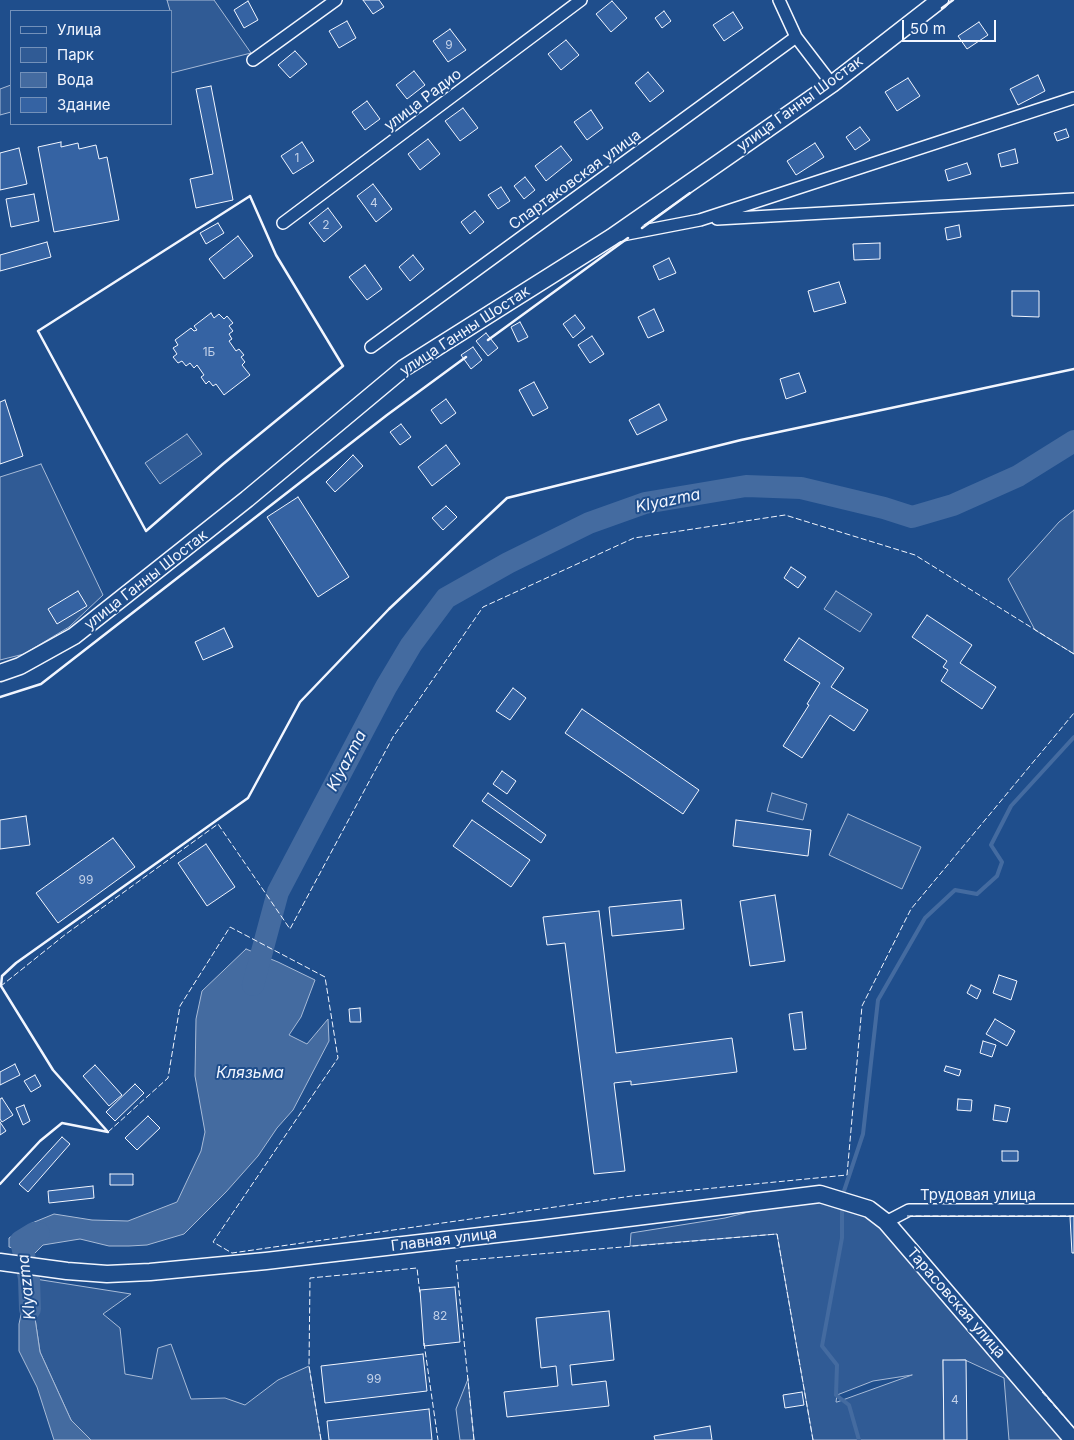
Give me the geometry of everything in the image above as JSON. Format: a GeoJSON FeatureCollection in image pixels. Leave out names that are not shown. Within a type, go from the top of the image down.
{"type":"FeatureCollection","features":[{"type":"Feature","properties":{"kind":"main road","name":"улица Ганны Шостак"},"geometry":{"type":"LineString","coordinates":[[0,672],[20,666],[74,636],[247,499],[404,368],[612,237],[832,84],[940,0]]}},
{"type":"Feature","properties":{"kind":"main road","name":"Тарасовская улица"},"geometry":{"type":"LineString","coordinates":[[820,1194],[869,1209],[886,1222],[1073,1440]]}},
{"type":"Feature","properties":{"kind":"main road","name":"Главная улица"},"geometry":{"type":"LineString","coordinates":[[0,1262],[67,1271],[127,1274],[266,1261],[545,1229],[820,1194]]}},
{"type":"Feature","properties":{"kind":"street"},"geometry":{"type":"LineString","coordinates":[[253,60],[336,0]]}},
{"type":"Feature","properties":{"kind":"street","name":"улица Радио"},"geometry":{"type":"LineString","coordinates":[[283,223],[581,0]]}},
{"type":"Feature","properties":{"kind":"street"},"geometry":{"type":"LineString","coordinates":[[779,0],[796,37],[832,84]]}},
{"type":"Feature","properties":{"kind":"street","name":"Спартаковская улица"},"geometry":{"type":"LineString","coordinates":[[371,346],[796,37]]}},
{"type":"Feature","properties":{"kind":"street"},"geometry":{"type":"LineString","coordinates":[[612,237],[700,220],[1074,98]]}},
{"type":"Feature","properties":{"kind":"street"},"geometry":{"type":"LineString","coordinates":[[700,220],[1074,199]]}},
{"type":"Feature","properties":{"kind":"street","name":"Трудовая улица"},"geometry":{"type":"LineString","coordinates":[[886,1222],[909,1210],[1074,1210]]}},
{"type":"Feature","properties":{"kind":"green space"},"geometry":{"type":"Polygon","coordinates":[[[167,0],[214,0],[251,53],[172,73],[172,10],[170,10],[167,0]]]}},
{"type":"Feature","properties":{"kind":"green space"},"geometry":{"type":"Polygon","coordinates":[[[10,85],[10,112],[0,115],[0,89],[10,85]]]}},
{"type":"Feature","properties":{"kind":"green space"},"geometry":{"type":"Polygon","coordinates":[[[187,434],[202,454],[160,484],[145,463],[187,434]]]}},
{"type":"Feature","properties":{"kind":"green space"},"geometry":{"type":"Polygon","coordinates":[[[41,464],[103,595],[69,627],[24,654],[0,660],[0,477],[41,464]]]}},
{"type":"Feature","properties":{"kind":"green space"},"geometry":{"type":"Polygon","coordinates":[[[1074,510],[1074,654],[1035,630],[1008,579],[1059,522],[1074,510]]]}},
{"type":"Feature","properties":{"kind":"green space"},"geometry":{"type":"Polygon","coordinates":[[[836,591],[872,614],[860,632],[824,609],[836,591]]]}},
{"type":"Feature","properties":{"kind":"green space"},"geometry":{"type":"Polygon","coordinates":[[[772,793],[807,804],[803,820],[767,811],[772,793]]]}},
{"type":"Feature","properties":{"kind":"green space"},"geometry":{"type":"Polygon","coordinates":[[[848,814],[921,847],[902,889],[829,855],[848,814]]]}},
{"type":"Feature","properties":{"kind":"green space"},"geometry":{"type":"Polygon","coordinates":[[[820,1194],[869,1209],[1073,1440],[1009,1440],[1004,1378],[965,1360],[943,1361],[944,1440],[813,1440],[777,1234],[630,1246],[631,1233],[725,1218],[820,1194]],[[912,1375],[873,1381],[837,1395],[836,1402],[912,1375]]]}},
{"type":"Feature","properties":{"kind":"green space"},"geometry":{"type":"Polygon","coordinates":[[[29,1278],[131,1294],[103,1314],[120,1328],[125,1374],[152,1379],[158,1348],[171,1344],[191,1399],[225,1398],[245,1405],[278,1380],[309,1366],[321,1440],[91,1440],[71,1420],[40,1352],[29,1278]]]}},
{"type":"Feature","properties":{"kind":"green space"},"geometry":{"type":"Polygon","coordinates":[[[468,1379],[474,1440],[460,1440],[456,1409],[468,1379]]]}},
{"type":"Feature","properties":{"kind":"water","name":"Клязьма"},"geometry":{"type":"Polygon","coordinates":[[[246,949],[315,980],[301,1017],[289,1035],[307,1044],[328,1019],[329,1041],[293,1110],[277,1128],[258,1156],[226,1192],[184,1234],[147,1245],[129,1246],[109,1246],[80,1239],[43,1245],[34,1254],[9,1247],[9,1238],[32,1223],[54,1214],[92,1220],[128,1221],[177,1202],[201,1151],[205,1132],[195,1076],[196,1019],[202,991],[246,949]]]}},
{"type":"Feature","properties":{"kind":"water"},"geometry":{"type":"Polygon","coordinates":[[[29,1278],[40,1352],[71,1420],[91,1440],[54,1440],[37,1387],[19,1351],[19,1324],[29,1278]]]}},
{"type":"Feature","properties":{"kind":"building"},"geometry":{"type":"Polygon","coordinates":[[[363,0],[379,0],[384,7],[373,14],[363,0]]]}},
{"type":"Feature","properties":{"kind":"building"},"geometry":{"type":"Polygon","coordinates":[[[248,1],[258,20],[244,28],[234,10],[248,1]]]}},
{"type":"Feature","properties":{"kind":"building"},"geometry":{"type":"Polygon","coordinates":[[[612,1],[627,18],[611,32],[596,14],[612,1]]]}},
{"type":"Feature","properties":{"kind":"building"},"geometry":{"type":"Polygon","coordinates":[[[664,11],[671,21],[662,28],[655,18],[664,11]]]}},
{"type":"Feature","properties":{"kind":"building"},"geometry":{"type":"Polygon","coordinates":[[[733,12],[743,28],[724,41],[713,25],[733,12]]]}},
{"type":"Feature","properties":{"kind":"building"},"geometry":{"type":"Polygon","coordinates":[[[347,21],[356,38],[339,48],[329,31],[347,21]]]}},
{"type":"Feature","properties":{"kind":"building"},"geometry":{"type":"Polygon","coordinates":[[[979,22],[988,35],[967,49],[958,36],[979,22]]]}},
{"type":"Feature","properties":{"kind":"building"},"geometry":{"type":"Polygon","coordinates":[[[450,29],[466,50],[448,62],[433,41],[450,29]]]}},
{"type":"Feature","properties":{"kind":"building"},"geometry":{"type":"Polygon","coordinates":[[[566,40],[579,55],[561,70],[548,54],[566,40]]]}},
{"type":"Feature","properties":{"kind":"building"},"geometry":{"type":"Polygon","coordinates":[[[295,51],[307,64],[290,78],[278,65],[295,51]]]}},
{"type":"Feature","properties":{"kind":"building"},"geometry":{"type":"Polygon","coordinates":[[[414,71],[425,85],[407,99],[396,85],[414,71]]]}},
{"type":"Feature","properties":{"kind":"building"},"geometry":{"type":"Polygon","coordinates":[[[648,72],[664,91],[650,102],[635,83],[648,72]]]}},
{"type":"Feature","properties":{"kind":"building"},"geometry":{"type":"Polygon","coordinates":[[[1038,75],[1045,91],[1018,105],[1010,89],[1038,75]]]}},
{"type":"Feature","properties":{"kind":"building"},"geometry":{"type":"Polygon","coordinates":[[[908,78],[920,96],[897,111],[885,92],[908,78]]]}},
{"type":"Feature","properties":{"kind":"building"},"geometry":{"type":"Polygon","coordinates":[[[211,86],[233,200],[196,208],[190,179],[213,174],[196,89],[211,86]]]}},
{"type":"Feature","properties":{"kind":"building"},"geometry":{"type":"Polygon","coordinates":[[[367,101],[380,119],[365,130],[352,112],[367,101]]]}},
{"type":"Feature","properties":{"kind":"building"},"geometry":{"type":"Polygon","coordinates":[[[463,108],[478,128],[460,141],[445,121],[463,108]]]}},
{"type":"Feature","properties":{"kind":"building"},"geometry":{"type":"Polygon","coordinates":[[[591,110],[603,128],[587,140],[574,122],[591,110]]]}},
{"type":"Feature","properties":{"kind":"building"},"geometry":{"type":"Polygon","coordinates":[[[860,127],[870,140],[855,150],[846,137],[860,127]]]}},
{"type":"Feature","properties":{"kind":"building"},"geometry":{"type":"Polygon","coordinates":[[[1066,129],[1069,137],[1057,141],[1054,133],[1066,129]]]}},
{"type":"Feature","properties":{"kind":"building"},"geometry":{"type":"Polygon","coordinates":[[[428,139],[440,154],[420,170],[408,154],[428,139]]]}},
{"type":"Feature","properties":{"kind":"building"},"geometry":{"type":"Polygon","coordinates":[[[61,142],[61,147],[78,143],[79,149],[96,145],[99,159],[107,157],[119,220],[54,232],[38,147],[61,142]]]}},
{"type":"Feature","properties":{"kind":"building"},"geometry":{"type":"Polygon","coordinates":[[[302,142],[314,161],[293,174],[281,156],[302,142]]]}},
{"type":"Feature","properties":{"kind":"building"},"geometry":{"type":"Polygon","coordinates":[[[815,143],[824,157],[796,175],[787,161],[815,143]]]}},
{"type":"Feature","properties":{"kind":"building"},"geometry":{"type":"Polygon","coordinates":[[[561,146],[572,160],[546,181],[535,166],[561,146]]]}},
{"type":"Feature","properties":{"kind":"building"},"geometry":{"type":"Polygon","coordinates":[[[19,148],[27,184],[0,190],[0,153],[19,148]]]}},
{"type":"Feature","properties":{"kind":"building"},"geometry":{"type":"Polygon","coordinates":[[[1015,149],[1018,163],[1001,167],[998,154],[1015,149]]]}},
{"type":"Feature","properties":{"kind":"building"},"geometry":{"type":"Polygon","coordinates":[[[967,163],[971,174],[948,181],[945,170],[967,163]]]}},
{"type":"Feature","properties":{"kind":"building"},"geometry":{"type":"Polygon","coordinates":[[[525,177],[535,190],[524,199],[514,186],[525,177]]]}},
{"type":"Feature","properties":{"kind":"building"},"geometry":{"type":"Polygon","coordinates":[[[373,184],[392,209],[376,222],[357,196],[373,184]]]}},
{"type":"Feature","properties":{"kind":"building"},"geometry":{"type":"Polygon","coordinates":[[[501,187],[510,201],[498,209],[488,195],[501,187]]]}},
{"type":"Feature","properties":{"kind":"building"},"geometry":{"type":"Polygon","coordinates":[[[34,194],[39,221],[11,227],[6,199],[34,194]]]}},
{"type":"Feature","properties":{"kind":"building"},"geometry":{"type":"Polygon","coordinates":[[[328,208],[342,227],[324,242],[309,223],[328,208]]]}},
{"type":"Feature","properties":{"kind":"building"},"geometry":{"type":"Polygon","coordinates":[[[475,211],[484,222],[470,234],[461,222],[475,211]]]}},
{"type":"Feature","properties":{"kind":"building"},"geometry":{"type":"Polygon","coordinates":[[[218,223],[224,233],[206,244],[200,233],[218,223]]]}},
{"type":"Feature","properties":{"kind":"building"},"geometry":{"type":"Polygon","coordinates":[[[959,225],[961,237],[947,240],[945,228],[959,225]]]}},
{"type":"Feature","properties":{"kind":"building"},"geometry":{"type":"Polygon","coordinates":[[[238,236],[253,256],[224,279],[209,259],[238,236]]]}},
{"type":"Feature","properties":{"kind":"building"},"geometry":{"type":"Polygon","coordinates":[[[47,242],[51,257],[0,271],[0,255],[47,242]]]}},
{"type":"Feature","properties":{"kind":"building"},"geometry":{"type":"Polygon","coordinates":[[[880,243],[880,259],[854,260],[853,244],[880,243]]]}},
{"type":"Feature","properties":{"kind":"building"},"geometry":{"type":"Polygon","coordinates":[[[413,255],[424,269],[410,281],[399,267],[413,255]]]}},
{"type":"Feature","properties":{"kind":"building"},"geometry":{"type":"Polygon","coordinates":[[[669,258],[676,273],[659,280],[653,266],[669,258]]]}},
{"type":"Feature","properties":{"kind":"building"},"geometry":{"type":"Polygon","coordinates":[[[365,265],[382,289],[367,300],[349,277],[365,265]]]}},
{"type":"Feature","properties":{"kind":"building"},"geometry":{"type":"Polygon","coordinates":[[[839,282],[846,303],[814,312],[808,291],[839,282]]]}},
{"type":"Feature","properties":{"kind":"building"},"geometry":{"type":"Polygon","coordinates":[[[1012,291],[1039,291],[1039,317],[1012,316],[1012,291]]]}},
{"type":"Feature","properties":{"kind":"building"},"geometry":{"type":"Polygon","coordinates":[[[654,309],[664,331],[648,338],[638,317],[654,309]]]}},
{"type":"Feature","properties":{"kind":"building"},"geometry":{"type":"Polygon","coordinates":[[[211,313],[214,318],[219,314],[224,319],[227,316],[233,323],[229,326],[233,331],[229,334],[232,339],[229,341],[236,351],[239,349],[244,355],[241,357],[245,362],[242,365],[250,375],[224,395],[216,384],[213,386],[209,381],[206,384],[201,377],[204,375],[197,365],[194,368],[190,363],[186,366],[182,361],[178,363],[173,357],[177,354],[173,348],[178,345],[175,340],[191,328],[194,331],[197,330],[194,326],[211,313]]]}},
{"type":"Feature","properties":{"kind":"building"},"geometry":{"type":"Polygon","coordinates":[[[575,315],[585,328],[573,338],[563,324],[575,315]]]}},
{"type":"Feature","properties":{"kind":"building"},"geometry":{"type":"Polygon","coordinates":[[[520,322],[528,337],[518,342],[511,327],[520,322]]]}},
{"type":"Feature","properties":{"kind":"building"},"geometry":{"type":"Polygon","coordinates":[[[486,333],[498,348],[488,356],[476,341],[486,333]]]}},
{"type":"Feature","properties":{"kind":"building"},"geometry":{"type":"Polygon","coordinates":[[[592,336],[604,354],[590,363],[578,345],[592,336]]]}},
{"type":"Feature","properties":{"kind":"building"},"geometry":{"type":"Polygon","coordinates":[[[473,347],[482,360],[471,369],[461,355],[473,347]]]}},
{"type":"Feature","properties":{"kind":"building"},"geometry":{"type":"Polygon","coordinates":[[[799,373],[806,392],[786,399],[780,379],[799,373]]]}},
{"type":"Feature","properties":{"kind":"building"},"geometry":{"type":"Polygon","coordinates":[[[534,382],[548,408],[533,416],[519,390],[534,382]]]}},
{"type":"Feature","properties":{"kind":"building"},"geometry":{"type":"Polygon","coordinates":[[[446,399],[456,413],[441,424],[431,410],[446,399]]]}},
{"type":"Feature","properties":{"kind":"building"},"geometry":{"type":"Polygon","coordinates":[[[5,400],[23,456],[0,464],[0,402],[5,400]]]}},
{"type":"Feature","properties":{"kind":"building"},"geometry":{"type":"Polygon","coordinates":[[[659,404],[667,420],[637,435],[629,420],[659,404]]]}},
{"type":"Feature","properties":{"kind":"building"},"geometry":{"type":"Polygon","coordinates":[[[401,424],[411,437],[400,445],[390,432],[401,424]]]}},
{"type":"Feature","properties":{"kind":"building"},"geometry":{"type":"Polygon","coordinates":[[[446,445],[460,464],[432,486],[418,467],[446,445]]]}},
{"type":"Feature","properties":{"kind":"building"},"geometry":{"type":"Polygon","coordinates":[[[353,455],[363,466],[335,492],[326,482],[353,455]]]}},
{"type":"Feature","properties":{"kind":"building"},"geometry":{"type":"Polygon","coordinates":[[[298,497],[349,577],[318,597],[267,517],[298,497]]]}},
{"type":"Feature","properties":{"kind":"building"},"geometry":{"type":"Polygon","coordinates":[[[446,506],[457,517],[443,530],[432,518],[446,506]]]}},
{"type":"Feature","properties":{"kind":"building"},"geometry":{"type":"Polygon","coordinates":[[[791,567],[806,577],[798,588],[784,578],[791,567]]]}},
{"type":"Feature","properties":{"kind":"building"},"geometry":{"type":"Polygon","coordinates":[[[78,591],[87,606],[57,624],[48,609],[78,591]]]}},
{"type":"Feature","properties":{"kind":"building"},"geometry":{"type":"Polygon","coordinates":[[[927,615],[972,645],[960,663],[996,687],[982,709],[941,681],[948,670],[943,667],[947,661],[912,637],[927,615]]]}},
{"type":"Feature","properties":{"kind":"building"},"geometry":{"type":"Polygon","coordinates":[[[224,628],[233,647],[203,660],[195,642],[224,628]]]}},
{"type":"Feature","properties":{"kind":"building"},"geometry":{"type":"Polygon","coordinates":[[[799,638],[844,668],[831,687],[868,710],[854,731],[830,715],[802,758],[783,746],[809,705],[807,704],[820,683],[784,660],[799,638]]]}},
{"type":"Feature","properties":{"kind":"building"},"geometry":{"type":"Polygon","coordinates":[[[513,688],[526,698],[510,720],[496,711],[513,688]]]}},
{"type":"Feature","properties":{"kind":"building"},"geometry":{"type":"Polygon","coordinates":[[[582,709],[699,790],[683,814],[565,733],[582,709]]]}},
{"type":"Feature","properties":{"kind":"building"},"geometry":{"type":"Polygon","coordinates":[[[502,771],[516,781],[507,794],[493,784],[502,771]]]}},
{"type":"Feature","properties":{"kind":"building"},"geometry":{"type":"Polygon","coordinates":[[[488,793],[546,835],[541,843],[482,801],[488,793]]]}},
{"type":"Feature","properties":{"kind":"building"},"geometry":{"type":"Polygon","coordinates":[[[26,816],[30,845],[0,849],[0,820],[26,816]]]}},
{"type":"Feature","properties":{"kind":"building"},"geometry":{"type":"Polygon","coordinates":[[[472,820],[530,860],[511,887],[453,846],[472,820]]]}},
{"type":"Feature","properties":{"kind":"building"},"geometry":{"type":"Polygon","coordinates":[[[736,820],[811,830],[808,856],[733,846],[736,820]]]}},
{"type":"Feature","properties":{"kind":"building"},"geometry":{"type":"Polygon","coordinates":[[[113,838],[135,867],[58,923],[36,893],[113,838]]]}},
{"type":"Feature","properties":{"kind":"building"},"geometry":{"type":"Polygon","coordinates":[[[206,844],[235,887],[207,906],[178,863],[206,844]]]}},
{"type":"Feature","properties":{"kind":"building"},"geometry":{"type":"Polygon","coordinates":[[[775,895],[785,961],[750,966],[740,901],[775,895]]]}},
{"type":"Feature","properties":{"kind":"building"},"geometry":{"type":"Polygon","coordinates":[[[681,900],[684,929],[612,936],[609,907],[681,900]]]}},
{"type":"Feature","properties":{"kind":"building"},"geometry":{"type":"Polygon","coordinates":[[[599,911],[616,1053],[732,1038],[737,1072],[631,1085],[631,1081],[614,1083],[625,1171],[594,1174],[565,943],[547,945],[543,917],[599,911]]]}},
{"type":"Feature","properties":{"kind":"building"},"geometry":{"type":"Polygon","coordinates":[[[999,975],[1017,981],[1011,1000],[993,993],[999,975]]]}},
{"type":"Feature","properties":{"kind":"building"},"geometry":{"type":"Polygon","coordinates":[[[971,985],[981,990],[977,999],[967,993],[971,985]]]}},
{"type":"Feature","properties":{"kind":"building"},"geometry":{"type":"Polygon","coordinates":[[[360,1008],[361,1022],[350,1022],[349,1009],[360,1008]]]}},
{"type":"Feature","properties":{"kind":"building"},"geometry":{"type":"Polygon","coordinates":[[[802,1012],[806,1049],[794,1050],[789,1014],[802,1012]]]}},
{"type":"Feature","properties":{"kind":"building"},"geometry":{"type":"Polygon","coordinates":[[[995,1019],[1015,1031],[1007,1046],[986,1034],[995,1019]]]}},
{"type":"Feature","properties":{"kind":"building"},"geometry":{"type":"Polygon","coordinates":[[[983,1041],[996,1045],[992,1057],[980,1053],[983,1041]]]}},
{"type":"Feature","properties":{"kind":"building"},"geometry":{"type":"Polygon","coordinates":[[[15,1064],[20,1075],[0,1085],[0,1072],[15,1064]]]}},
{"type":"Feature","properties":{"kind":"building"},"geometry":{"type":"Polygon","coordinates":[[[95,1065],[122,1095],[109,1106],[83,1076],[95,1065]]]}},
{"type":"Feature","properties":{"kind":"building"},"geometry":{"type":"Polygon","coordinates":[[[946,1066],[961,1070],[959,1076],[944,1071],[946,1066]]]}},
{"type":"Feature","properties":{"kind":"building"},"geometry":{"type":"Polygon","coordinates":[[[35,1075],[41,1086],[31,1092],[24,1081],[35,1075]]]}},
{"type":"Feature","properties":{"kind":"building"},"geometry":{"type":"Polygon","coordinates":[[[135,1084],[144,1093],[115,1121],[106,1112],[135,1084]]]}},
{"type":"Feature","properties":{"kind":"building"},"geometry":{"type":"Polygon","coordinates":[[[2,1098],[13,1115],[2,1122],[0,1119],[0,1099],[2,1098]]]}},
{"type":"Feature","properties":{"kind":"building"},"geometry":{"type":"Polygon","coordinates":[[[958,1099],[972,1100],[971,1111],[957,1110],[958,1099]]]}},
{"type":"Feature","properties":{"kind":"building"},"geometry":{"type":"Polygon","coordinates":[[[24,1105],[30,1121],[23,1125],[16,1108],[24,1105]]]}},
{"type":"Feature","properties":{"kind":"building"},"geometry":{"type":"Polygon","coordinates":[[[995,1105],[1010,1108],[1007,1122],[993,1120],[995,1105]]]}},
{"type":"Feature","properties":{"kind":"building"},"geometry":{"type":"Polygon","coordinates":[[[148,1116],[160,1128],[137,1150],[125,1138],[148,1116]]]}},
{"type":"Feature","properties":{"kind":"building"},"geometry":{"type":"Polygon","coordinates":[[[0,1122],[6,1131],[0,1135],[0,1122]]]}},
{"type":"Feature","properties":{"kind":"building"},"geometry":{"type":"Polygon","coordinates":[[[62,1137],[70,1144],[28,1192],[19,1184],[62,1137]]]}},
{"type":"Feature","properties":{"kind":"building"},"geometry":{"type":"Polygon","coordinates":[[[1002,1151],[1018,1151],[1018,1161],[1002,1161],[1002,1151]]]}},
{"type":"Feature","properties":{"kind":"building"},"geometry":{"type":"Polygon","coordinates":[[[110,1174],[133,1174],[133,1185],[110,1185],[110,1174]]]}},
{"type":"Feature","properties":{"kind":"building"},"geometry":{"type":"Polygon","coordinates":[[[93,1186],[94,1198],[49,1203],[48,1191],[93,1186]]]}},
{"type":"Feature","properties":{"kind":"building"},"geometry":{"type":"Polygon","coordinates":[[[1074,1216],[1074,1253],[1072,1253],[1070,1217],[1074,1216]]]}},
{"type":"Feature","properties":{"kind":"building"},"geometry":{"type":"Polygon","coordinates":[[[455,1287],[460,1342],[424,1346],[420,1290],[455,1287]]]}},
{"type":"Feature","properties":{"kind":"building"},"geometry":{"type":"Polygon","coordinates":[[[609,1311],[614,1360],[570,1365],[572,1385],[606,1381],[609,1406],[507,1417],[504,1392],[558,1386],[556,1366],[541,1368],[536,1318],[609,1311]]]}},
{"type":"Feature","properties":{"kind":"building"},"geometry":{"type":"Polygon","coordinates":[[[423,1354],[427,1391],[325,1403],[321,1366],[423,1354]]]}},
{"type":"Feature","properties":{"kind":"building"},"geometry":{"type":"Polygon","coordinates":[[[943,1360],[966,1360],[967,1440],[944,1440],[943,1360]]]}},
{"type":"Feature","properties":{"kind":"building"},"geometry":{"type":"Polygon","coordinates":[[[802,1392],[804,1405],[785,1408],[783,1395],[802,1392]]]}},
{"type":"Feature","properties":{"kind":"building"},"geometry":{"type":"Polygon","coordinates":[[[429,1409],[432,1440],[329,1440],[327,1421],[429,1409]]]}},
{"type":"Feature","properties":{"kind":"building"},"geometry":{"type":"Polygon","coordinates":[[[710,1426],[712,1440],[655,1440],[654,1436],[710,1426]]]}},
{"type":"Feature","properties":{"kind":"waterway","name":"Klyazma"},"geometry":{"type":"LineString","coordinates":[[253,985],[278,892],[386,687],[411,645],[446,598],[508,563],[589,523],[645,503],[746,486],[801,488],[884,508],[912,517],[953,505],[1018,476],[1074,441]]}},
{"type":"Feature","properties":{"kind":"waterway"},"geometry":{"type":"LineString","coordinates":[[842,1197],[863,1134],[878,1000],[925,918],[955,890],[977,894],[997,876],[1002,862],[991,845],[1011,806],[1074,737]]}},
{"type":"Feature","properties":{"kind":"waterway"},"geometry":{"type":"LineString","coordinates":[[842,1204],[842,1238],[822,1346],[837,1365],[836,1395],[849,1405],[859,1440]]}},
{"type":"Feature","properties":{"kind":"waterway","name":"Klyazma"},"geometry":{"type":"LineString","coordinates":[[30,1309],[29,1278],[21,1241],[34,1233],[39,1233]]}},
{"type":"Feature","properties":{"kind":"fence"},"geometry":{"type":"LineString","coordinates":[[1074,654],[915,555],[785,515],[634,538],[483,607],[393,737],[290,929],[218,824],[66,934],[1,986],[53,1070],[108,1132],[168,1078],[180,1006],[230,927],[325,977],[338,1058],[213,1242],[232,1253],[632,1196],[847,1175],[862,1006],[911,909],[1074,713]]}},
{"type":"Feature","properties":{"kind":"fence"},"geometry":{"type":"LineString","coordinates":[[907,1216],[1074,1216]]}},
{"type":"Feature","properties":{"kind":"fence"},"geometry":{"type":"LineString","coordinates":[[474,1440],[456,1261],[777,1234],[813,1440]]}},
{"type":"Feature","properties":{"kind":"fence"},"geometry":{"type":"LineString","coordinates":[[321,1440],[309,1366],[310,1278],[417,1268],[420,1294]]}},
{"type":"Feature","properties":{"kind":"fence"},"geometry":{"type":"LineString","coordinates":[[424,1343],[438,1440]]}},
{"type":"Feature","properties":{"kind":"fence"},"geometry":{"type":"LineString","coordinates":[[1042,1392],[1074,1428]]}},
{"type":"Feature","properties":{"kind":"wall"},"geometry":{"type":"LineString","coordinates":[[942,8],[953,0]]}},
{"type":"Feature","properties":{"kind":"wall"},"geometry":{"type":"LineString","coordinates":[[642,228],[690,193]]}},
{"type":"Feature","properties":{"kind":"wall"},"geometry":{"type":"LineString","coordinates":[[250,196],[276,255],[343,366],[223,464],[146,531],[38,331],[250,196]]}},
{"type":"Feature","properties":{"kind":"wall"},"geometry":{"type":"LineString","coordinates":[[488,340],[628,238]]}},
{"type":"Feature","properties":{"kind":"wall"},"geometry":{"type":"LineString","coordinates":[[0,697],[41,684],[387,415],[466,357]]}},
{"type":"Feature","properties":{"kind":"wall"},"geometry":{"type":"LineString","coordinates":[[0,1184],[40,1141],[62,1123],[108,1132],[53,1070],[1,986],[2,976],[16,963],[248,798],[300,702],[389,609],[507,498],[741,440],[1074,369]]}}]}
